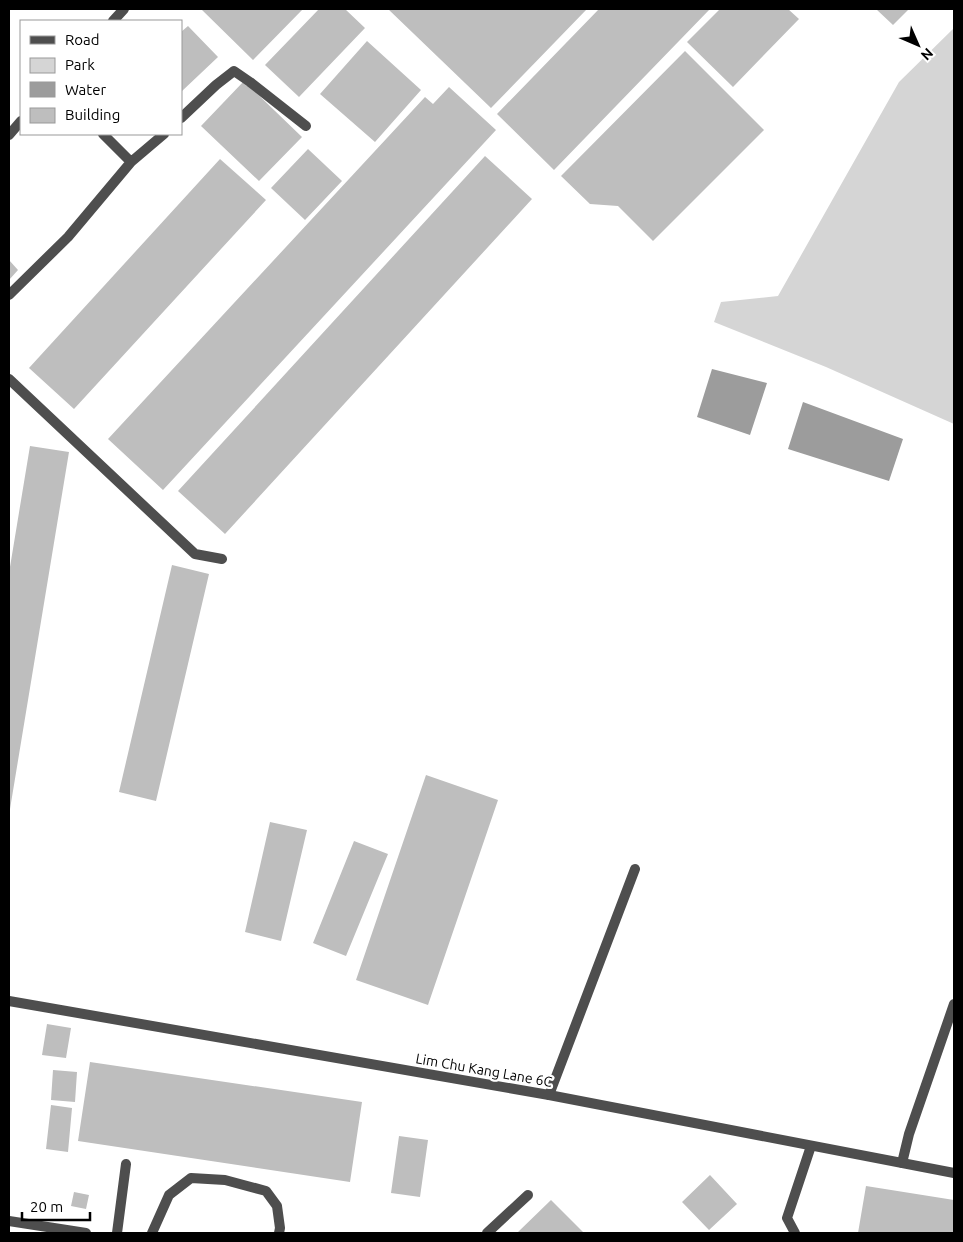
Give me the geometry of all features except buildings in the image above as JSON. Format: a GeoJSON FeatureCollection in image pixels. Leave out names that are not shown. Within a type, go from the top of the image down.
{"type":"FeatureCollection","features":[{"type":"Feature","properties":{"kind":"street"},"geometry":{"type":"LineString","coordinates":[[114,20],[124,9]]}},
{"type":"Feature","properties":{"kind":"street"},"geometry":{"type":"LineString","coordinates":[[182,117],[234,71],[306,126]]}},
{"type":"Feature","properties":{"kind":"street"},"geometry":{"type":"LineString","coordinates":[[9,135],[20,122]]}},
{"type":"Feature","properties":{"kind":"street"},"geometry":{"type":"LineString","coordinates":[[104,135],[131,162]]}},
{"type":"Feature","properties":{"kind":"street"},"geometry":{"type":"LineString","coordinates":[[9,295],[68,237],[131,162],[163,135]]}},
{"type":"Feature","properties":{"kind":"street"},"geometry":{"type":"LineString","coordinates":[[9,379],[195,554],[222,559]]}},
{"type":"Feature","properties":{"kind":"street"},"geometry":{"type":"LineString","coordinates":[[549,1095],[635,869]]}},
{"type":"Feature","properties":{"kind":"street","name":"Lim Chu Kang Lane 6C"},"geometry":{"type":"LineString","coordinates":[[9,1001],[549,1095],[954,1173]]}},
{"type":"Feature","properties":{"kind":"street"},"geometry":{"type":"LineString","coordinates":[[902,1163],[909,1134],[953,1009]]}},
{"type":"Feature","properties":{"kind":"street"},"geometry":{"type":"LineString","coordinates":[[795,1233],[787,1218],[811,1146]]}},
{"type":"Feature","properties":{"kind":"street"},"geometry":{"type":"LineString","coordinates":[[117,1233],[126,1164]]}},
{"type":"Feature","properties":{"kind":"street"},"geometry":{"type":"LineString","coordinates":[[152,1233],[169,1195],[191,1178],[225,1180],[266,1191],[277,1206],[279,1233]]}},
{"type":"Feature","properties":{"kind":"street"},"geometry":{"type":"LineString","coordinates":[[487,1233],[528,1195]]}},
{"type":"Feature","properties":{"kind":"street"},"geometry":{"type":"LineString","coordinates":[[9,1221],[86,1233]]}},
{"type":"Feature","properties":{"kind":"green space"},"geometry":{"type":"Polygon","coordinates":[[[954,28],[954,424],[826,367],[714,322],[721,302],[778,296],[899,82],[954,28]]]}},
{"type":"Feature","properties":{"kind":"water"},"geometry":{"type":"Polygon","coordinates":[[[712,369],[767,383],[750,435],[697,417],[712,369]]]}},
{"type":"Feature","properties":{"kind":"water"},"geometry":{"type":"Polygon","coordinates":[[[803,402],[903,439],[889,481],[788,449],[803,402]]]}}]}
